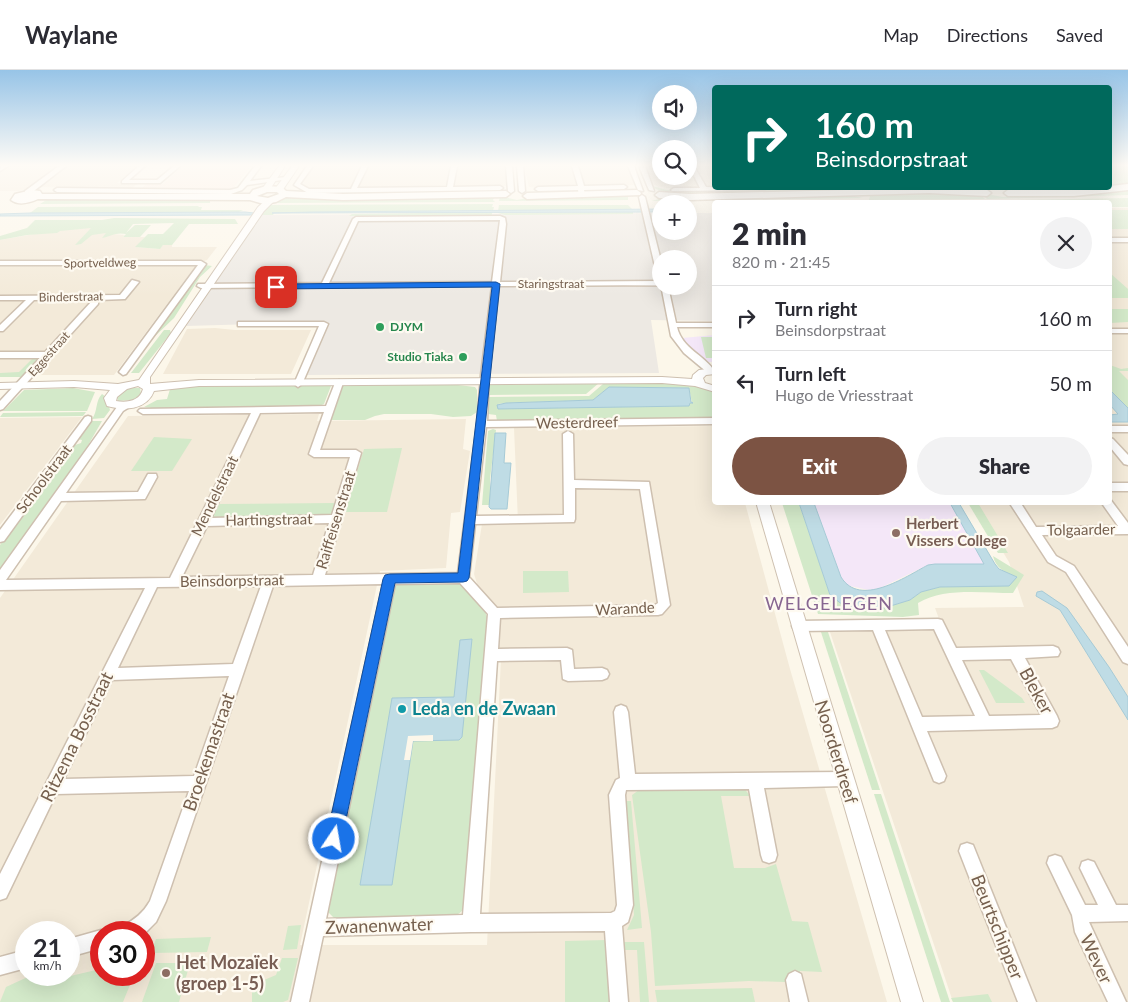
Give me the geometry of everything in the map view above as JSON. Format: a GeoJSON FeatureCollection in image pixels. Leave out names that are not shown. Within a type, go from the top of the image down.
{"type":"FeatureCollection","features":[{"type":"Feature","properties":{"kind":"street"},"geometry":{"type":"LineString","coordinates":[[648,209],[656,250]]}},
{"type":"Feature","properties":{"kind":"street"},"geometry":{"type":"LineString","coordinates":[[0,579],[120,409],[136,403],[147,389],[145,377],[189,313],[205,286],[260,210]]}},
{"type":"Feature","properties":{"kind":"street"},"geometry":{"type":"LineString","coordinates":[[324,286],[354,221],[362,218],[496,217],[503,219],[482,424],[463,578],[494,612],[471,923]]}},
{"type":"Feature","properties":{"kind":"street"},"geometry":{"type":"LineString","coordinates":[[1112,240],[1126,240]]}},
{"type":"Feature","properties":{"kind":"street","name":"Sportveldweg"},"geometry":{"type":"LineString","coordinates":[[0,264],[201,263],[123,372]]}},
{"type":"Feature","properties":{"kind":"street","name":"Binderstraat"},"geometry":{"type":"LineString","coordinates":[[0,298],[92,297],[94,300],[101,297],[122,297],[134,282]]}},
{"type":"Feature","properties":{"kind":"street","name":"Staringstraat"},"geometry":{"type":"LineString","coordinates":[[205,286],[652,283]]}},
{"type":"Feature","properties":{"kind":"street"},"geometry":{"type":"LineString","coordinates":[[666,295],[675,336],[704,375],[706,388],[712,389]]}},
{"type":"Feature","properties":{"kind":"street"},"geometry":{"type":"LineString","coordinates":[[0,329],[32,298]]}},
{"type":"Feature","properties":{"kind":"street","name":"Eggestraat"},"geometry":{"type":"LineString","coordinates":[[0,407],[95,302],[94,300]]}},
{"type":"Feature","properties":{"kind":"street"},"geometry":{"type":"LineString","coordinates":[[240,324],[324,324],[298,384]]}},
{"type":"Feature","properties":{"kind":"street"},"geometry":{"type":"LineString","coordinates":[[673,327],[712,325]]}},
{"type":"Feature","properties":{"kind":"street"},"geometry":{"type":"LineString","coordinates":[[673,327],[712,330]]}},
{"type":"Feature","properties":{"kind":"street"},"geometry":{"type":"LineString","coordinates":[[1112,331],[1128,331]]}},
{"type":"Feature","properties":{"kind":"street"},"geometry":{"type":"LineString","coordinates":[[89,452],[91,443],[118,393],[138,377],[169,342]]}},
{"type":"Feature","properties":{"kind":"street"},"geometry":{"type":"LineString","coordinates":[[0,355],[48,354]]}},
{"type":"Feature","properties":{"kind":"street"},"geometry":{"type":"LineString","coordinates":[[0,386],[45,385],[118,393],[210,384],[669,380],[704,375]]}},
{"type":"Feature","properties":{"kind":"street","name":"Raiffeisenstraat"},"geometry":{"type":"LineString","coordinates":[[318,580],[356,453],[314,454],[339,383]]}},
{"type":"Feature","properties":{"kind":"street"},"geometry":{"type":"LineString","coordinates":[[118,393],[126,406]]}},
{"type":"Feature","properties":{"kind":"street"},"geometry":{"type":"LineString","coordinates":[[142,411],[329,409]]}},
{"type":"Feature","properties":{"kind":"street","name":"Mendelstraat"},"geometry":{"type":"LineString","coordinates":[[174,582],[257,410]]}},
{"type":"Feature","properties":{"kind":"street","name":"Schoolstraat"},"geometry":{"type":"LineString","coordinates":[[0,538],[88,419]]}},
{"type":"Feature","properties":{"kind":"street","name":"Westerdreef"},"geometry":{"type":"LineString","coordinates":[[482,424],[712,421]]}},
{"type":"Feature","properties":{"kind":"street"},"geometry":{"type":"LineString","coordinates":[[1112,429],[1128,429]]}},
{"type":"Feature","properties":{"kind":"street"},"geometry":{"type":"LineString","coordinates":[[471,520],[570,519],[568,434]]}},
{"type":"Feature","properties":{"kind":"street"},"geometry":{"type":"LineString","coordinates":[[1112,443],[1128,462]]}},
{"type":"Feature","properties":{"kind":"street"},"geometry":{"type":"LineString","coordinates":[[57,497],[141,496],[152,477]]}},
{"type":"Feature","properties":{"kind":"street","name":"Warande"},"geometry":{"type":"LineString","coordinates":[[494,612],[658,610],[664,605],[645,485],[569,484]]}},
{"type":"Feature","properties":{"kind":"street"},"geometry":{"type":"LineString","coordinates":[[1112,487],[1128,487]]}},
{"type":"Feature","properties":{"kind":"street","name":"Noorderdreef"},"geometry":{"type":"LineString","coordinates":[[763,505],[912,1002]]}},
{"type":"Feature","properties":{"kind":"street"},"geometry":{"type":"LineString","coordinates":[[1016,505],[1052,559],[1070,569],[1127,654]]}},
{"type":"Feature","properties":{"kind":"street"},"geometry":{"type":"LineString","coordinates":[[1108,505],[1127,529]]}},
{"type":"Feature","properties":{"kind":"street","name":"Hartingstraat"},"geometry":{"type":"LineString","coordinates":[[202,522],[336,519]]}},
{"type":"Feature","properties":{"kind":"street","name":"Tolgaarder"},"geometry":{"type":"LineString","coordinates":[[1033,531],[1127,529]]}},
{"type":"Feature","properties":{"kind":"street","name":"Beinsdorpstraat"},"geometry":{"type":"LineString","coordinates":[[0,585],[463,578]]}},
{"type":"Feature","properties":{"kind":"street","name":"Zwanenwater"},"geometry":{"type":"LineString","coordinates":[[390,579],[316,928],[471,923],[613,922]]}},
{"type":"Feature","properties":{"kind":"street","name":"Broekemastraat"},"geometry":{"type":"LineString","coordinates":[[148,921],[158,901],[269,580]]}},
{"type":"Feature","properties":{"kind":"street","name":"Ritzema Bosstraat"},"geometry":{"type":"LineString","coordinates":[[0,892],[154,582]]}},
{"type":"Feature","properties":{"kind":"street"},"geometry":{"type":"LineString","coordinates":[[798,626],[938,624],[985,722]]}},
{"type":"Feature","properties":{"kind":"street"},"geometry":{"type":"LineString","coordinates":[[877,625],[938,776]]}},
{"type":"Feature","properties":{"kind":"street","name":"Bleker"},"geometry":{"type":"LineString","coordinates":[[952,654],[1053,652]]}},
{"type":"Feature","properties":{"kind":"street","name":"Bleker"},"geometry":{"type":"LineString","coordinates":[[917,724],[1052,721],[1015,653]]}},
{"type":"Feature","properties":{"kind":"street"},"geometry":{"type":"LineString","coordinates":[[490,655],[567,654],[568,675],[602,674]]}},
{"type":"Feature","properties":{"kind":"street"},"geometry":{"type":"LineString","coordinates":[[108,674],[238,670]]}},
{"type":"Feature","properties":{"kind":"street"},"geometry":{"type":"LineString","coordinates":[[621,712],[628,782]]}},
{"type":"Feature","properties":{"kind":"street"},"geometry":{"type":"LineString","coordinates":[[619,1002],[613,922],[622,916],[626,905],[617,794],[621,785],[628,782],[755,782],[844,778]]}},
{"type":"Feature","properties":{"kind":"street"},"geometry":{"type":"LineString","coordinates":[[755,782],[769,855]]}},
{"type":"Feature","properties":{"kind":"street"},"geometry":{"type":"LineString","coordinates":[[52,787],[198,783]]}},
{"type":"Feature","properties":{"kind":"street","name":"Beurtschipper"},"geometry":{"type":"LineString","coordinates":[[967,851],[1027,1002]]}},
{"type":"Feature","properties":{"kind":"street","name":"Wever"},"geometry":{"type":"LineString","coordinates":[[1056,863],[1080,914],[1081,926],[1117,1002]]}},
{"type":"Feature","properties":{"kind":"street","name":"Wever"},"geometry":{"type":"LineString","coordinates":[[1088,868],[1119,913]]}},
{"type":"Feature","properties":{"kind":"street","name":"Wever"},"geometry":{"type":"LineString","coordinates":[[1080,914],[1119,913]]}},
{"type":"Feature","properties":{"kind":"street"},"geometry":{"type":"LineString","coordinates":[[300,1002],[316,928]]}},
{"type":"Feature","properties":{"kind":"street"},"geometry":{"type":"LineString","coordinates":[[0,966],[15,962]]}},
{"type":"Feature","properties":{"kind":"street"},"geometry":{"type":"LineString","coordinates":[[795,980],[799,1002]]}},
{"type":"Feature","properties":{"kind":"shaded area"},"geometry":{"type":"Polygon","coordinates":[[[1112,209],[1128,209],[1128,1002],[953,1002],[829,629],[942,627],[935,608],[1024,607],[1009,562],[974,505],[1112,505],[1112,209]]]}},
{"type":"Feature","properties":{"kind":"shaded area"},"geometry":{"type":"Polygon","coordinates":[[[652,213],[652,240],[697,240],[697,213],[712,213],[712,321],[651,320],[659,373],[306,375],[328,322],[186,326],[256,224],[253,224],[259,215],[652,213]]]}},
{"type":"Feature","properties":{"kind":"shaded area"},"geometry":{"type":"Polygon","coordinates":[[[121,225],[113,234],[124,235],[123,237],[145,237],[136,247],[159,249],[163,245],[172,245],[172,247],[217,247],[207,260],[197,264],[114,375],[0,375],[0,240],[57,230],[121,225]]]}},
{"type":"Feature","properties":{"kind":"shaded area"},"geometry":{"type":"Polygon","coordinates":[[[215,328],[235,330],[311,330],[291,374],[163,374],[187,329],[215,328]]]}},
{"type":"Feature","properties":{"kind":"shaded area"},"geometry":{"type":"Polygon","coordinates":[[[712,335],[712,362],[705,362],[682,338],[712,335]]]}},
{"type":"Feature","properties":{"kind":"shaded area"},"geometry":{"type":"Polygon","coordinates":[[[319,414],[317,421],[466,419],[463,449],[470,451],[460,512],[451,513],[446,568],[380,571],[300,945],[487,945],[501,659],[474,574],[482,524],[518,522],[514,428],[712,426],[712,505],[746,505],[790,669],[887,1002],[0,1002],[0,598],[128,416],[319,414]]]}},
{"type":"Feature","properties":{"kind":"shaded area"},"geometry":{"type":"Polygon","coordinates":[[[82,417],[0,525],[0,418],[82,417]]]}},
{"type":"Feature","properties":{"kind":"shaded area","name":"Herbert Vissers College"},"geometry":{"type":"Polygon","coordinates":[[[815,505],[951,505],[984,564],[928,565],[880,588],[869,590],[850,586],[841,577],[815,505]]]}},
{"type":"Feature","properties":{"kind":"green space"},"geometry":{"type":"Polygon","coordinates":[[[35,209],[243,210],[239,212],[30,213],[35,209]]]}},
{"type":"Feature","properties":{"kind":"green space"},"geometry":{"type":"Polygon","coordinates":[[[263,209],[493,209],[493,211],[274,213],[273,215],[259,215],[263,209]]]}},
{"type":"Feature","properties":{"kind":"green space"},"geometry":{"type":"Polygon","coordinates":[[[498,209],[633,210],[498,211],[498,209]]]}},
{"type":"Feature","properties":{"kind":"green space"},"geometry":{"type":"Polygon","coordinates":[[[1112,210],[1128,210],[1128,229],[1112,229],[1112,210]]]}},
{"type":"Feature","properties":{"kind":"green space"},"geometry":{"type":"Polygon","coordinates":[[[492,212],[492,215],[349,216],[352,214],[492,212]]]}},
{"type":"Feature","properties":{"kind":"green space"},"geometry":{"type":"Polygon","coordinates":[[[633,212],[633,214],[505,215],[498,213],[633,212]]]}},
{"type":"Feature","properties":{"kind":"green space"},"geometry":{"type":"Polygon","coordinates":[[[114,218],[235,219],[238,224],[189,224],[172,245],[163,245],[160,249],[135,247],[148,234],[163,234],[174,223],[133,224],[126,233],[135,225],[151,225],[140,237],[123,237],[126,234],[119,233],[102,238],[106,233],[92,235],[81,244],[75,245],[91,228],[0,240],[0,236],[27,228],[35,220],[102,220],[114,218]]]}},
{"type":"Feature","properties":{"kind":"green space"},"geometry":{"type":"Polygon","coordinates":[[[205,265],[212,266],[200,277],[174,318],[152,339],[205,265]]]}},
{"type":"Feature","properties":{"kind":"green space"},"geometry":{"type":"Polygon","coordinates":[[[1112,275],[1128,289],[1128,298],[1112,298],[1112,275]]]}},
{"type":"Feature","properties":{"kind":"green space"},"geometry":{"type":"Polygon","coordinates":[[[1112,309],[1128,309],[1128,322],[1112,323],[1112,309]]]}},
{"type":"Feature","properties":{"kind":"green space"},"geometry":{"type":"Polygon","coordinates":[[[164,330],[170,330],[171,333],[139,373],[131,373],[164,330]]]}},
{"type":"Feature","properties":{"kind":"green space"},"geometry":{"type":"Polygon","coordinates":[[[701,337],[712,337],[712,358],[706,358],[701,337]]]}},
{"type":"Feature","properties":{"kind":"green space"},"geometry":{"type":"Polygon","coordinates":[[[33,358],[41,358],[23,377],[0,377],[0,373],[19,372],[33,358]]]}},
{"type":"Feature","properties":{"kind":"green space"},"geometry":{"type":"Polygon","coordinates":[[[1112,366],[1121,369],[1128,368],[1128,371],[1119,371],[1128,380],[1128,408],[1112,392],[1112,366]]]}},
{"type":"Feature","properties":{"kind":"green space"},"geometry":{"type":"Polygon","coordinates":[[[599,383],[586,394],[488,395],[490,385],[599,383]]]}},
{"type":"Feature","properties":{"kind":"green space"},"geometry":{"type":"Polygon","coordinates":[[[692,383],[712,392],[712,419],[497,421],[496,415],[488,414],[489,397],[589,396],[603,384],[692,383]],[[609,387],[593,400],[506,403],[498,404],[498,408],[689,406],[692,403],[689,388],[609,387]]]}},
{"type":"Feature","properties":{"kind":"green space"},"geometry":{"type":"Polygon","coordinates":[[[341,385],[458,385],[475,387],[477,390],[477,412],[471,416],[453,417],[431,414],[384,414],[365,420],[328,420],[341,385]]]}},
{"type":"Feature","properties":{"kind":"green space"},"geometry":{"type":"Polygon","coordinates":[[[171,386],[331,386],[324,404],[317,407],[160,409],[144,407],[157,400],[167,399],[171,386]]]}},
{"type":"Feature","properties":{"kind":"green space"},"geometry":{"type":"Polygon","coordinates":[[[73,388],[95,392],[87,411],[3,411],[24,390],[73,388]]]}},
{"type":"Feature","properties":{"kind":"green space"},"geometry":{"type":"Polygon","coordinates":[[[130,388],[140,388],[141,394],[133,400],[118,401],[117,397],[123,391],[130,388]]]}},
{"type":"Feature","properties":{"kind":"green space"},"geometry":{"type":"Polygon","coordinates":[[[102,394],[106,397],[110,410],[104,418],[92,419],[98,400],[102,394]]]}},
{"type":"Feature","properties":{"kind":"green space"},"geometry":{"type":"Polygon","coordinates":[[[86,412],[83,416],[0,417],[3,413],[86,412]]]}},
{"type":"Feature","properties":{"kind":"green space"},"geometry":{"type":"Polygon","coordinates":[[[91,421],[102,421],[79,461],[0,570],[0,545],[72,446],[81,443],[82,440],[77,439],[91,421]]]}},
{"type":"Feature","properties":{"kind":"green space"},"geometry":{"type":"Polygon","coordinates":[[[496,430],[490,479],[490,505],[482,505],[488,431],[496,430]]]}},
{"type":"Feature","properties":{"kind":"green space"},"geometry":{"type":"Polygon","coordinates":[[[154,437],[192,439],[172,471],[131,471],[154,437]]]}},
{"type":"Feature","properties":{"kind":"green space"},"geometry":{"type":"Polygon","coordinates":[[[402,448],[387,512],[345,512],[364,449],[402,448]]]}},
{"type":"Feature","properties":{"kind":"green space"},"geometry":{"type":"Polygon","coordinates":[[[335,503],[331,518],[209,518],[216,504],[335,503]]]}},
{"type":"Feature","properties":{"kind":"green space"},"geometry":{"type":"Polygon","coordinates":[[[783,505],[800,505],[830,595],[897,604],[910,600],[921,592],[940,587],[1009,585],[1016,577],[999,567],[993,556],[1024,575],[1013,593],[964,592],[940,595],[918,603],[919,615],[903,617],[818,614],[783,505]]]}},
{"type":"Feature","properties":{"kind":"green space"},"geometry":{"type":"Polygon","coordinates":[[[969,505],[979,505],[1008,553],[998,553],[969,505]]]}},
{"type":"Feature","properties":{"kind":"green space"},"geometry":{"type":"Polygon","coordinates":[[[523,571],[568,571],[569,592],[523,593],[523,571]]]}},
{"type":"Feature","properties":{"kind":"green space"},"geometry":{"type":"Polygon","coordinates":[[[455,582],[465,587],[474,596],[487,617],[465,906],[454,917],[334,918],[328,912],[328,907],[394,585],[398,583],[455,582]]]}},
{"type":"Feature","properties":{"kind":"green space"},"geometry":{"type":"Polygon","coordinates":[[[820,629],[827,629],[880,790],[872,790],[820,629]]]}},
{"type":"Feature","properties":{"kind":"green space"},"geometry":{"type":"Polygon","coordinates":[[[979,670],[984,670],[1022,698],[1025,703],[996,703],[979,670]]]}},
{"type":"Feature","properties":{"kind":"green space"},"geometry":{"type":"Polygon","coordinates":[[[744,788],[750,796],[721,796],[734,868],[765,868],[776,864],[792,921],[808,922],[822,972],[800,971],[800,978],[786,978],[785,982],[749,981],[655,986],[651,932],[632,795],[639,790],[744,788]]]}},
{"type":"Feature","properties":{"kind":"green space"},"geometry":{"type":"Polygon","coordinates":[[[874,794],[881,794],[950,1002],[941,1002],[874,794]]]}},
{"type":"Feature","properties":{"kind":"green space"},"geometry":{"type":"Polygon","coordinates":[[[625,801],[631,801],[642,928],[627,930],[634,915],[625,801]]]}},
{"type":"Feature","properties":{"kind":"green space"},"geometry":{"type":"Polygon","coordinates":[[[301,925],[297,949],[283,950],[288,926],[301,925]]]}},
{"type":"Feature","properties":{"kind":"green space"},"geometry":{"type":"Polygon","coordinates":[[[211,937],[207,952],[155,953],[156,939],[211,937]]]}},
{"type":"Feature","properties":{"kind":"green space"},"geometry":{"type":"Polygon","coordinates":[[[607,940],[610,1002],[565,1002],[565,941],[607,940]]]}},
{"type":"Feature","properties":{"kind":"green space"},"geometry":{"type":"Polygon","coordinates":[[[624,942],[644,942],[649,1002],[640,1002],[637,950],[624,950],[624,942]]]}},
{"type":"Feature","properties":{"kind":"green space"},"geometry":{"type":"Polygon","coordinates":[[[282,958],[298,958],[288,1000],[283,1002],[252,1002],[252,985],[276,975],[282,958]]]}},
{"type":"Feature","properties":{"kind":"green space"},"geometry":{"type":"Polygon","coordinates":[[[156,963],[190,963],[179,1002],[142,1002],[148,986],[155,986],[156,963]]]}},
{"type":"Feature","properties":{"kind":"green space"},"geometry":{"type":"Polygon","coordinates":[[[90,971],[90,986],[130,986],[123,1002],[0,1002],[6,987],[15,983],[15,986],[80,986],[80,974],[90,971]]]}},
{"type":"Feature","properties":{"kind":"green space"},"geometry":{"type":"Polygon","coordinates":[[[752,988],[755,1002],[657,1002],[655,990],[752,988]]]}},
{"type":"Feature","properties":{"kind":"green space"},"geometry":{"type":"Polygon","coordinates":[[[988,994],[992,1002],[953,1002],[951,998],[988,994]]]}},
{"type":"Feature","properties":{"kind":"water"},"geometry":{"type":"Polygon","coordinates":[[[652,209],[652,212],[272,213],[312,212],[652,209]]]}},
{"type":"Feature","properties":{"kind":"water"},"geometry":{"type":"Polygon","coordinates":[[[30,213],[254,213],[252,215],[0,216],[0,214],[30,213]]]}},
{"type":"Feature","properties":{"kind":"water"},"geometry":{"type":"Polygon","coordinates":[[[609,387],[689,388],[691,402],[693,403],[690,403],[689,406],[498,409],[497,405],[506,403],[593,400],[609,387]]]}},
{"type":"Feature","properties":{"kind":"water"},"geometry":{"type":"Polygon","coordinates":[[[1112,392],[1128,408],[1128,422],[1112,422],[1112,415],[1118,414],[1112,407],[1112,392]]]}},
{"type":"Feature","properties":{"kind":"water"},"geometry":{"type":"Polygon","coordinates":[[[495,433],[506,433],[504,463],[511,463],[507,509],[491,509],[489,507],[495,433]]]}},
{"type":"Feature","properties":{"kind":"water"},"geometry":{"type":"Polygon","coordinates":[[[800,505],[815,505],[841,577],[849,586],[859,590],[883,587],[928,565],[984,564],[951,505],[960,505],[999,569],[1017,577],[1009,586],[940,587],[921,592],[910,600],[884,608],[856,608],[843,605],[830,595],[800,505]]]}},
{"type":"Feature","properties":{"kind":"water"},"geometry":{"type":"Polygon","coordinates":[[[1042,591],[1067,608],[1109,667],[1128,697],[1128,720],[1060,610],[1036,596],[1037,592],[1042,591]]]}},
{"type":"Feature","properties":{"kind":"water"},"geometry":{"type":"Polygon","coordinates":[[[472,639],[462,737],[459,740],[413,741],[392,885],[360,885],[392,698],[454,697],[460,640],[472,639]]]}},
{"type":"Feature","properties":{"kind":"pier"},"geometry":{"type":"Polygon","coordinates":[[[433,735],[433,741],[413,741],[410,760],[404,760],[408,736],[433,735]]]}},
{"type":"Feature","properties":{"kind":"place","name":"DJYM"},"geometry":{"type":"Point","coordinates":[380,327]}},
{"type":"Feature","properties":{"kind":"place","name":"Studio Tiaka"},"geometry":{"type":"Point","coordinates":[463,357]}},
{"type":"Feature","properties":{"kind":"place","name":"Herbert Vissers College"},"geometry":{"type":"Point","coordinates":[896,533]}},
{"type":"Feature","properties":{"kind":"place","name":"Leda en de Zwaan"},"geometry":{"type":"Point","coordinates":[402,709]}},
{"type":"Feature","properties":{"kind":"place","name":"Het Mozaïek (groep 1-5)"},"geometry":{"type":"Point","coordinates":[166,973]}},
{"type":"Feature","properties":{"kind":"district","name":"WELGELEGEN"},"geometry":{"type":"Point","coordinates":[829,604]}},
{"type":"Feature","properties":{"kind":"route"},"geometry":{"type":"LineString","coordinates":[[276,287],[496,284],[485,375],[485,396],[463,578],[390,579],[334,839]]}}]}
